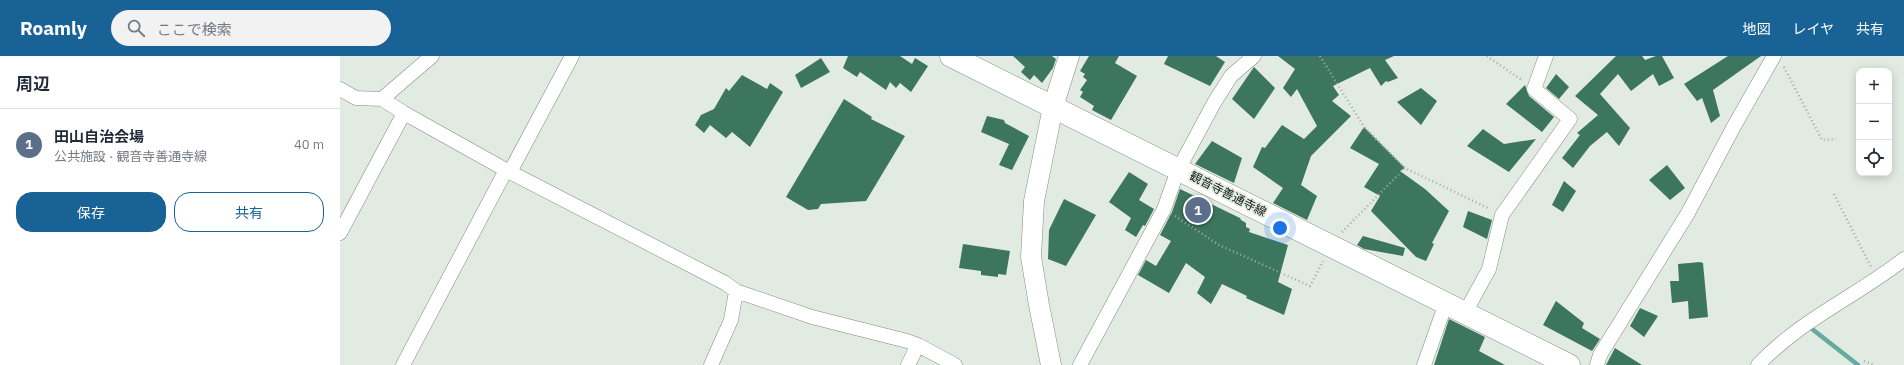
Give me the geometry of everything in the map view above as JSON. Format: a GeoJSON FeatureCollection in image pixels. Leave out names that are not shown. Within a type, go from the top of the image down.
{"type":"FeatureCollection","features":[{"type":"Feature","properties":{"kind":"main road","name":"観音寺善通寺線"},"geometry":{"type":"LineString","coordinates":[[951,56],[1569,365]]}},
{"type":"Feature","properties":{"kind":"street"},"geometry":{"type":"LineString","coordinates":[[382,98],[432,56]]}},
{"type":"Feature","properties":{"kind":"street"},"geometry":{"type":"LineString","coordinates":[[403,365],[572,56]]}},
{"type":"Feature","properties":{"kind":"street"},"geometry":{"type":"LineString","coordinates":[[1051,365],[1039,305],[1032,257],[1034,201],[1053,107],[1069,56]]}},
{"type":"Feature","properties":{"kind":"street"},"geometry":{"type":"LineString","coordinates":[[1080,365],[1164,209],[1178,170],[1214,103],[1231,76],[1238,56]]}},
{"type":"Feature","properties":{"kind":"street"},"geometry":{"type":"LineString","coordinates":[[1231,76],[1254,56]]}},
{"type":"Feature","properties":{"kind":"street"},"geometry":{"type":"LineString","coordinates":[[1465,313],[1489,268],[1502,215],[1570,119],[1534,89],[1546,56]]}},
{"type":"Feature","properties":{"kind":"street"},"geometry":{"type":"LineString","coordinates":[[1597,365],[1600,354],[1688,212],[1733,128],[1778,60]]}},
{"type":"Feature","properties":{"kind":"street"},"geometry":{"type":"LineString","coordinates":[[342,92],[356,98],[382,98],[404,113],[508,171],[725,283],[736,291],[812,317],[918,345],[955,365]]}},
{"type":"Feature","properties":{"kind":"street"},"geometry":{"type":"LineString","coordinates":[[340,233],[404,113]]}},
{"type":"Feature","properties":{"kind":"street"},"geometry":{"type":"LineString","coordinates":[[1758,365],[1772,350],[1806,324],[1904,259]]}},
{"type":"Feature","properties":{"kind":"street"},"geometry":{"type":"LineString","coordinates":[[711,365],[732,320],[736,291]]}},
{"type":"Feature","properties":{"kind":"street"},"geometry":{"type":"LineString","coordinates":[[1424,365],[1446,304]]}},
{"type":"Feature","properties":{"kind":"street"},"geometry":{"type":"LineString","coordinates":[[908,365],[918,345]]}},
{"type":"Feature","properties":{"kind":"path"},"geometry":{"type":"LineString","coordinates":[[1320,56],[1364,128],[1405,168],[1502,215]]}},
{"type":"Feature","properties":{"kind":"path"},"geometry":{"type":"LineString","coordinates":[[1487,56],[1534,89]]}},
{"type":"Feature","properties":{"kind":"path"},"geometry":{"type":"LineString","coordinates":[[1778,60],[1822,140],[1836,139]]}},
{"type":"Feature","properties":{"kind":"path"},"geometry":{"type":"LineString","coordinates":[[1164,209],[1219,245],[1310,286],[1337,237],[1405,168]]}},
{"type":"Feature","properties":{"kind":"path"},"geometry":{"type":"LineString","coordinates":[[1834,194],[1876,278]]}},
{"type":"Feature","properties":{"kind":"path"},"geometry":{"type":"LineString","coordinates":[[1864,361],[1874,365]]}},
{"type":"Feature","properties":{"kind":"building"},"geometry":{"type":"Polygon","coordinates":[[[848,56],[900,56],[912,64],[915,58],[928,66],[911,92],[900,83],[896,88],[890,82],[886,90],[860,72],[857,77],[843,68],[848,56]]]}},
{"type":"Feature","properties":{"kind":"building"},"geometry":{"type":"Polygon","coordinates":[[[1013,56],[1052,56],[1056,59],[1053,68],[1042,83],[1034,75],[1030,80],[1021,72],[1025,67],[1013,56]]]}},
{"type":"Feature","properties":{"kind":"building"},"geometry":{"type":"Polygon","coordinates":[[[1089,56],[1119,56],[1115,63],[1137,76],[1111,120],[1092,110],[1094,106],[1080,97],[1083,92],[1080,90],[1087,80],[1083,77],[1085,74],[1080,71],[1089,56]]]}},
{"type":"Feature","properties":{"kind":"building"},"geometry":{"type":"Polygon","coordinates":[[[1168,56],[1216,56],[1225,62],[1210,86],[1164,64],[1168,56]]]}},
{"type":"Feature","properties":{"kind":"building"},"geometry":{"type":"Polygon","coordinates":[[[1278,56],[1394,56],[1385,60],[1398,78],[1388,82],[1386,81],[1381,86],[1370,68],[1333,86],[1339,95],[1332,101],[1351,116],[1311,156],[1301,185],[1317,196],[1307,220],[1273,203],[1283,188],[1253,167],[1262,147],[1265,148],[1282,125],[1304,139],[1317,126],[1297,89],[1291,97],[1283,88],[1295,69],[1278,56]]]}},
{"type":"Feature","properties":{"kind":"building"},"geometry":{"type":"Polygon","coordinates":[[[1616,56],[1642,56],[1645,60],[1656,56],[1662,56],[1674,78],[1659,86],[1653,74],[1631,91],[1618,74],[1600,94],[1630,128],[1619,146],[1607,132],[1590,146],[1573,168],[1562,158],[1580,135],[1577,133],[1598,115],[1575,96],[1616,56]]]}},
{"type":"Feature","properties":{"kind":"building"},"geometry":{"type":"Polygon","coordinates":[[[1728,56],[1761,56],[1713,90],[1720,116],[1711,123],[1702,98],[1697,101],[1684,84],[1728,56]]]}},
{"type":"Feature","properties":{"kind":"building"},"geometry":{"type":"Polygon","coordinates":[[[821,58],[830,72],[801,88],[795,75],[821,58]]]}},
{"type":"Feature","properties":{"kind":"building"},"geometry":{"type":"Polygon","coordinates":[[[1254,67],[1275,88],[1254,119],[1232,99],[1254,67]]]}},
{"type":"Feature","properties":{"kind":"building"},"geometry":{"type":"Polygon","coordinates":[[[1556,74],[1569,87],[1559,99],[1546,88],[1556,74]]]}},
{"type":"Feature","properties":{"kind":"building"},"geometry":{"type":"Polygon","coordinates":[[[742,75],[767,89],[770,83],[783,92],[750,147],[732,132],[726,138],[710,125],[704,133],[695,125],[701,115],[714,109],[726,88],[729,91],[742,75]]]}},
{"type":"Feature","properties":{"kind":"building"},"geometry":{"type":"Polygon","coordinates":[[[1525,85],[1529,96],[1554,117],[1542,132],[1506,104],[1525,85]]]}},
{"type":"Feature","properties":{"kind":"building"},"geometry":{"type":"Polygon","coordinates":[[[1421,88],[1437,101],[1421,125],[1397,102],[1421,88]]]}},
{"type":"Feature","properties":{"kind":"building"},"geometry":{"type":"Polygon","coordinates":[[[844,99],[872,117],[871,119],[905,136],[866,201],[821,204],[818,209],[808,210],[786,197],[844,99]]]}},
{"type":"Feature","properties":{"kind":"building"},"geometry":{"type":"Polygon","coordinates":[[[987,116],[1004,120],[1005,123],[1029,136],[1012,170],[999,165],[1009,144],[981,132],[987,116]]]}},
{"type":"Feature","properties":{"kind":"building"},"geometry":{"type":"Polygon","coordinates":[[[1364,127],[1405,168],[1400,171],[1425,189],[1449,211],[1432,243],[1434,244],[1426,261],[1416,257],[1371,211],[1380,196],[1364,187],[1379,164],[1350,148],[1364,127]]]}},
{"type":"Feature","properties":{"kind":"building"},"geometry":{"type":"Polygon","coordinates":[[[1483,129],[1504,144],[1536,139],[1509,172],[1467,146],[1483,129]]]}},
{"type":"Feature","properties":{"kind":"building"},"geometry":{"type":"Polygon","coordinates":[[[1212,141],[1242,158],[1234,183],[1195,164],[1212,141]]]}},
{"type":"Feature","properties":{"kind":"building"},"geometry":{"type":"Polygon","coordinates":[[[1667,165],[1685,188],[1670,200],[1649,180],[1667,165]]]}},
{"type":"Feature","properties":{"kind":"building"},"geometry":{"type":"Polygon","coordinates":[[[1129,172],[1148,184],[1139,200],[1154,209],[1145,226],[1143,225],[1136,237],[1125,230],[1131,218],[1109,202],[1129,172]]]}},
{"type":"Feature","properties":{"kind":"building"},"geometry":{"type":"Polygon","coordinates":[[[1564,181],[1576,191],[1563,212],[1552,205],[1564,181]]]}},
{"type":"Feature","properties":{"kind":"building"},"geometry":{"type":"Polygon","coordinates":[[[1180,189],[1240,218],[1246,223],[1246,227],[1250,229],[1249,232],[1288,245],[1278,282],[1292,289],[1284,315],[1246,298],[1247,296],[1222,284],[1211,304],[1197,293],[1205,277],[1186,263],[1169,293],[1138,275],[1146,260],[1156,266],[1171,241],[1160,235],[1172,212],[1180,189]]]}},
{"type":"Feature","properties":{"kind":"building"},"geometry":{"type":"Polygon","coordinates":[[[1064,199],[1096,215],[1066,266],[1048,259],[1049,230],[1064,199]]]}},
{"type":"Feature","properties":{"kind":"building"},"geometry":{"type":"Polygon","coordinates":[[[1468,211],[1492,220],[1487,239],[1463,227],[1468,211]]]}},
{"type":"Feature","properties":{"kind":"building"},"geometry":{"type":"Polygon","coordinates":[[[1363,236],[1405,248],[1403,256],[1364,249],[1357,245],[1363,236]]]}},
{"type":"Feature","properties":{"kind":"building"},"geometry":{"type":"Polygon","coordinates":[[[963,244],[1010,251],[1006,275],[998,274],[998,277],[981,275],[981,271],[959,268],[963,244]]]}},
{"type":"Feature","properties":{"kind":"building"},"geometry":{"type":"Polygon","coordinates":[[[1703,263],[1708,317],[1689,319],[1688,301],[1672,303],[1670,281],[1679,281],[1678,264],[1703,263]]]}},
{"type":"Feature","properties":{"kind":"building"},"geometry":{"type":"Polygon","coordinates":[[[1556,301],[1584,323],[1582,328],[1600,339],[1592,351],[1543,325],[1556,301]]]}},
{"type":"Feature","properties":{"kind":"building"},"geometry":{"type":"Polygon","coordinates":[[[1640,308],[1658,316],[1644,337],[1630,326],[1640,308]]]}},
{"type":"Feature","properties":{"kind":"building"},"geometry":{"type":"Polygon","coordinates":[[[1449,319],[1485,337],[1479,351],[1505,365],[1434,365],[1449,319]]]}},
{"type":"Feature","properties":{"kind":"building"},"geometry":{"type":"Polygon","coordinates":[[[1615,348],[1618,350],[1642,365],[1606,365],[1615,348]]]}},
{"type":"Feature","properties":{"kind":"waterway"},"geometry":{"type":"LineString","coordinates":[[1807,325],[1858,365]]}},
{"type":"Feature","properties":{"kind":"place","name":"田山自治会場"},"geometry":{"type":"Point","coordinates":[1198,210]}}]}
